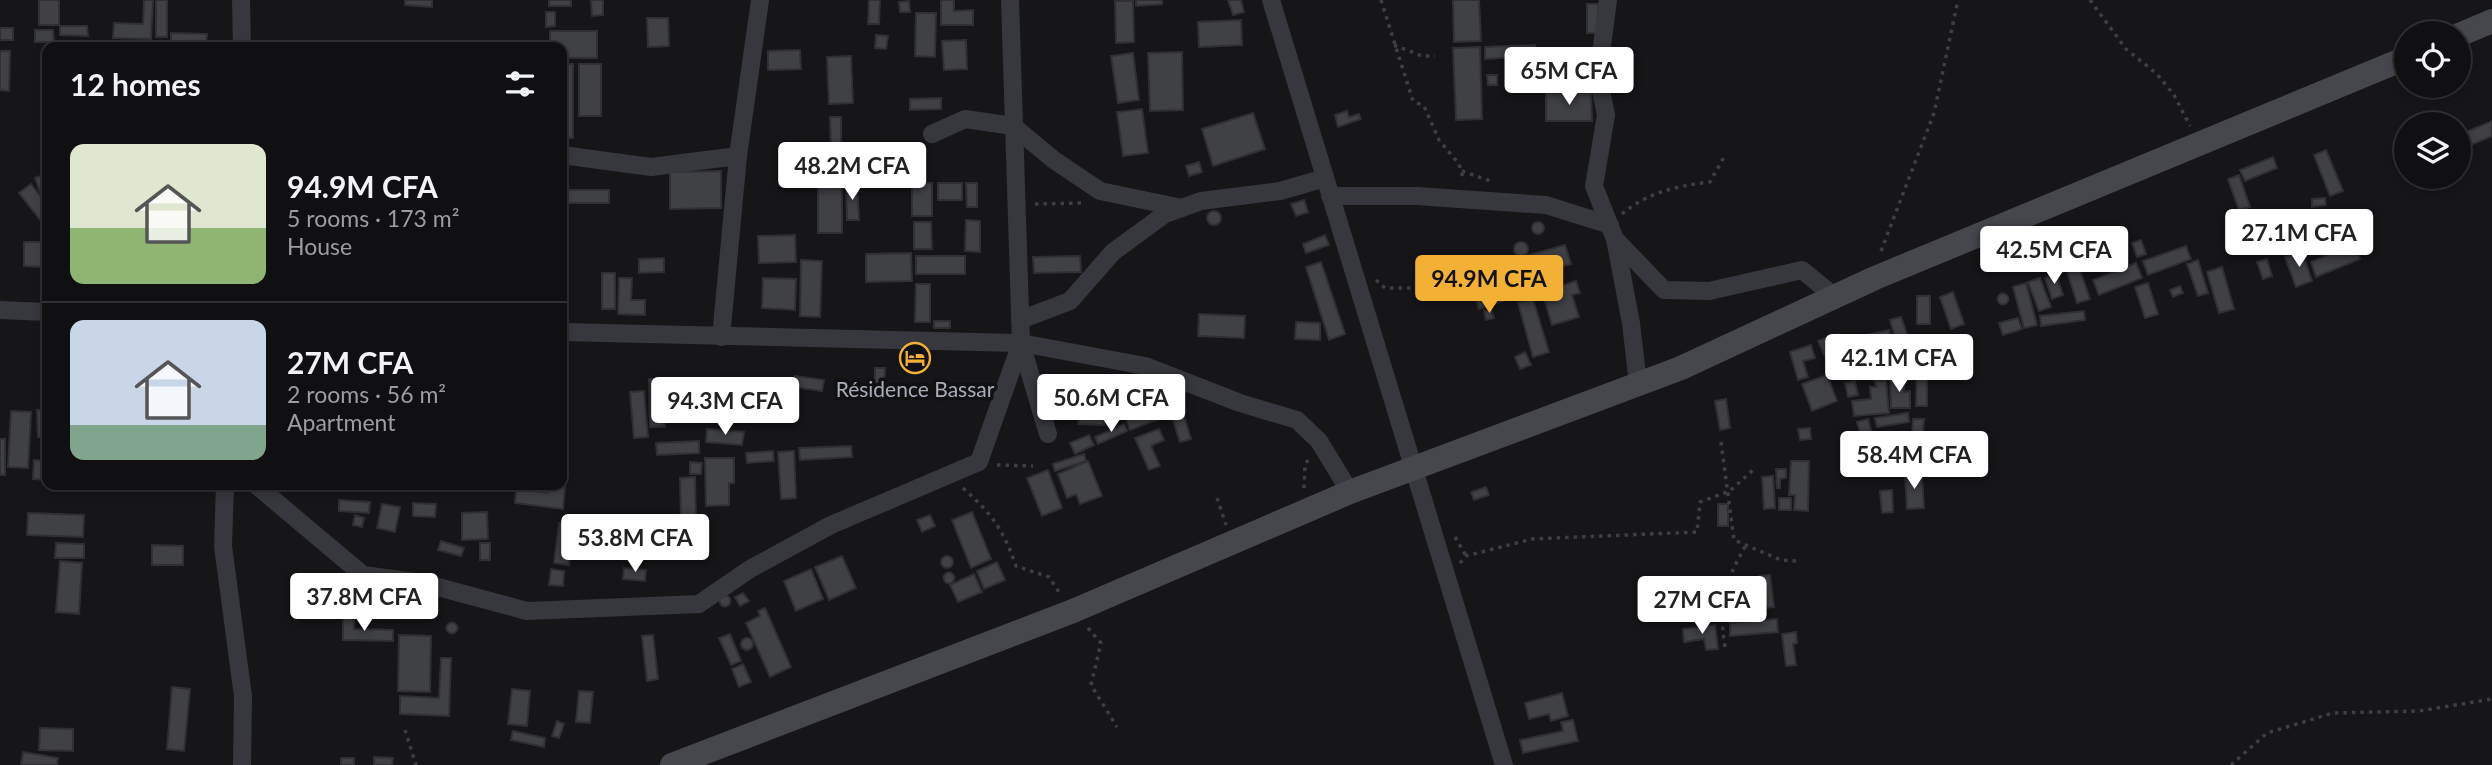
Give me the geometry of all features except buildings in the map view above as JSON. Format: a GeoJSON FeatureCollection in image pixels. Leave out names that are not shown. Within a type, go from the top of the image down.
{"type":"FeatureCollection","features":[{"type":"Feature","properties":{"kind":"street"},"geometry":{"type":"LineString","coordinates":[[241,0],[242,42]]}},
{"type":"Feature","properties":{"kind":"street"},"geometry":{"type":"LineString","coordinates":[[721,337],[738,156],[760,0]]}},
{"type":"Feature","properties":{"kind":"street"},"geometry":{"type":"LineString","coordinates":[[1010,0],[1021,344],[1048,434]]}},
{"type":"Feature","properties":{"kind":"street"},"geometry":{"type":"LineString","coordinates":[[1271,0],[1504,765]]}},
{"type":"Feature","properties":{"kind":"street"},"geometry":{"type":"LineString","coordinates":[[1608,0],[1598,76],[1606,116],[1594,186],[1613,232],[1631,323],[1638,384]]}},
{"type":"Feature","properties":{"kind":"street"},"geometry":{"type":"LineString","coordinates":[[2471,31],[2492,21]]}},
{"type":"Feature","properties":{"kind":"street"},"geometry":{"type":"LineString","coordinates":[[672,765],[1073,611],[1350,492],[1681,368],[1875,278],[2394,63]]}},
{"type":"Feature","properties":{"kind":"street"},"geometry":{"type":"LineString","coordinates":[[932,134],[965,119],[1013,126],[1054,160],[1100,191],[1182,208]]}},
{"type":"Feature","properties":{"kind":"street"},"geometry":{"type":"LineString","coordinates":[[567,156],[651,167],[738,156]]}},
{"type":"Feature","properties":{"kind":"street"},"geometry":{"type":"LineString","coordinates":[[1020,320],[1070,301],[1113,251],[1165,214],[1201,201],[1328,187],[1546,205],[1613,232],[1664,290],[1709,290],[1802,270],[1834,296]]}},
{"type":"Feature","properties":{"kind":"street"},"geometry":{"type":"LineString","coordinates":[[0,310],[42,312]]}},
{"type":"Feature","properties":{"kind":"street"},"geometry":{"type":"LineString","coordinates":[[567,332],[1021,344],[1145,366],[1240,403],[1297,420],[1319,441],[1350,492]]}},
{"type":"Feature","properties":{"kind":"street"},"geometry":{"type":"LineString","coordinates":[[262,490],[363,575],[423,583],[527,611],[699,604],[750,569],[831,525],[979,461],[1021,344]]}},
{"type":"Feature","properties":{"kind":"street"},"geometry":{"type":"LineString","coordinates":[[225,490],[223,546],[243,696],[242,765]]}},
{"type":"Feature","properties":{"kind":"path"},"geometry":{"type":"LineString","coordinates":[[1381,0],[1413,102],[1424,106],[1439,140],[1460,164],[1470,200]]}},
{"type":"Feature","properties":{"kind":"path"},"geometry":{"type":"LineString","coordinates":[[1875,278],[1894,210],[1934,113],[1958,0]]}},
{"type":"Feature","properties":{"kind":"path"},"geometry":{"type":"LineString","coordinates":[[2090,0],[2126,49],[2157,74],[2174,95],[2199,145]]}},
{"type":"Feature","properties":{"kind":"path"},"geometry":{"type":"LineString","coordinates":[[1394,44],[1422,56],[1435,56]]}},
{"type":"Feature","properties":{"kind":"path"},"geometry":{"type":"LineString","coordinates":[[1613,232],[1639,200],[1677,186],[1710,182],[1724,157]]}},
{"type":"Feature","properties":{"kind":"path"},"geometry":{"type":"LineString","coordinates":[[1016,204],[1092,203],[1113,194]]}},
{"type":"Feature","properties":{"kind":"path"},"geometry":{"type":"LineString","coordinates":[[1376,279],[1385,288],[1433,288],[1466,300]]}},
{"type":"Feature","properties":{"kind":"path"},"geometry":{"type":"LineString","coordinates":[[1304,512],[1304,465],[1319,441]]}},
{"type":"Feature","properties":{"kind":"path"},"geometry":{"type":"LineString","coordinates":[[1721,442],[1730,491],[1734,540],[1781,560],[1798,561]]}},
{"type":"Feature","properties":{"kind":"path"},"geometry":{"type":"LineString","coordinates":[[979,461],[987,465],[1033,466]]}},
{"type":"Feature","properties":{"kind":"path"},"geometry":{"type":"LineString","coordinates":[[1466,556],[1532,539],[1697,532],[1700,502],[1730,491],[1754,470]]}},
{"type":"Feature","properties":{"kind":"path"},"geometry":{"type":"LineString","coordinates":[[948,475],[985,508],[1004,532],[1016,566],[1049,578],[1101,643],[1091,685],[1117,727]]}},
{"type":"Feature","properties":{"kind":"path"},"geometry":{"type":"LineString","coordinates":[[1725,647],[1721,599],[1726,580],[1746,545]]}},
{"type":"Feature","properties":{"kind":"path"},"geometry":{"type":"LineString","coordinates":[[2231,765],[2267,733],[2333,713],[2419,711],[2492,699]]}},
{"type":"Feature","properties":{"kind":"path"},"geometry":{"type":"LineString","coordinates":[[405,730],[416,765]]}},
{"type":"Feature","properties":{"kind":"place","name":"Résidence Bassar"},"geometry":{"type":"Point","coordinates":[915,358]}}]}
